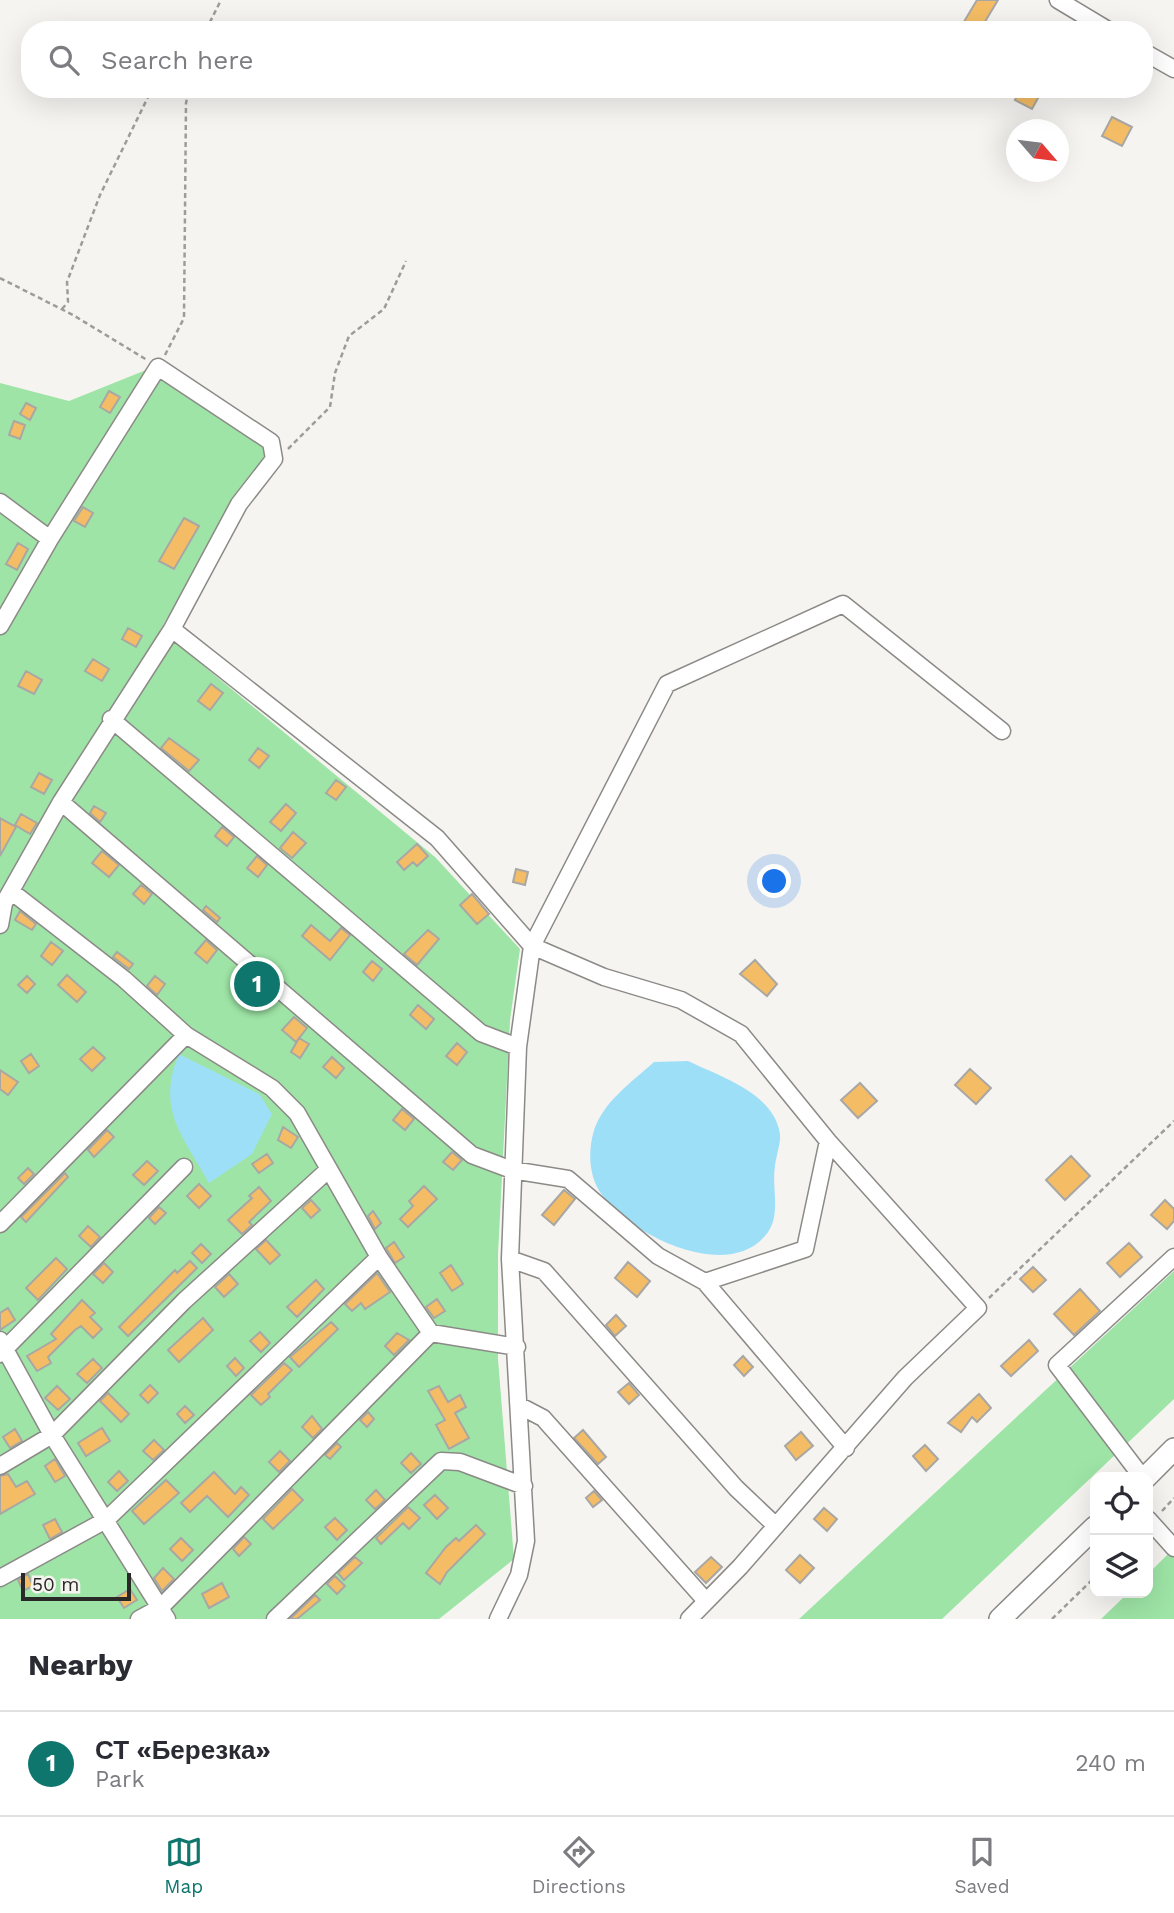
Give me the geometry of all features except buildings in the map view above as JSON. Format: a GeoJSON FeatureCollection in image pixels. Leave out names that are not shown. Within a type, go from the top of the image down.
{"type":"FeatureCollection","features":[{"type":"Feature","properties":{"kind":"main road"},"geometry":{"type":"LineString","coordinates":[[1149,1472],[1174,1449]]}},
{"type":"Feature","properties":{"kind":"main road"},"geometry":{"type":"LineString","coordinates":[[1000,1619],[1090,1532]]}},
{"type":"Feature","properties":{"kind":"street"},"geometry":{"type":"LineString","coordinates":[[1058,0],[1093,21]]}},
{"type":"Feature","properties":{"kind":"street"},"geometry":{"type":"LineString","coordinates":[[1153,56],[1174,69]]}},
{"type":"Feature","properties":{"kind":"street"},"geometry":{"type":"LineString","coordinates":[[0,626],[50,539],[158,367],[271,442],[274,459],[239,504],[172,629],[111,719],[61,802],[4,904],[0,925]]}},
{"type":"Feature","properties":{"kind":"street"},"geometry":{"type":"LineString","coordinates":[[0,502],[50,539]]}},
{"type":"Feature","properties":{"kind":"street"},"geometry":{"type":"LineString","coordinates":[[498,1619],[519,1575],[526,1541],[510,1259],[518,1047],[532,946],[667,684],[843,604],[1002,731]]}},
{"type":"Feature","properties":{"kind":"street"},"geometry":{"type":"LineString","coordinates":[[172,629],[437,838],[532,946],[604,977],[681,1000],[741,1034],[828,1141],[978,1308],[905,1378],[846,1448],[689,1619]]}},
{"type":"Feature","properties":{"kind":"street"},"geometry":{"type":"LineString","coordinates":[[111,719],[481,1033],[518,1047]]}},
{"type":"Feature","properties":{"kind":"street"},"geometry":{"type":"LineString","coordinates":[[61,802],[472,1155],[512,1170],[568,1179],[658,1256],[705,1282],[846,1448]]}},
{"type":"Feature","properties":{"kind":"street"},"geometry":{"type":"LineString","coordinates":[[12,891],[124,979],[186,1035],[272,1088],[297,1113],[379,1257],[431,1333],[517,1347]]}},
{"type":"Feature","properties":{"kind":"street"},"geometry":{"type":"LineString","coordinates":[[0,1224],[186,1035]]}},
{"type":"Feature","properties":{"kind":"street"},"geometry":{"type":"LineString","coordinates":[[705,1282],[805,1249],[828,1141]]}},
{"type":"Feature","properties":{"kind":"street"},"geometry":{"type":"LineString","coordinates":[[164,1613],[52,1435],[2,1348],[184,1167]]}},
{"type":"Feature","properties":{"kind":"street"},"geometry":{"type":"LineString","coordinates":[[0,1466],[52,1435],[184,1301],[328,1170]]}},
{"type":"Feature","properties":{"kind":"street"},"geometry":{"type":"LineString","coordinates":[[0,1578],[106,1520],[379,1257]]}},
{"type":"Feature","properties":{"kind":"street"},"geometry":{"type":"LineString","coordinates":[[1140,1472],[1057,1365],[1174,1257]]}},
{"type":"Feature","properties":{"kind":"street"},"geometry":{"type":"LineString","coordinates":[[510,1259],[544,1271],[736,1488],[776,1526]]}},
{"type":"Feature","properties":{"kind":"street"},"geometry":{"type":"LineString","coordinates":[[139,1619],[164,1613],[431,1333]]}},
{"type":"Feature","properties":{"kind":"street"},"geometry":{"type":"LineString","coordinates":[[520,1406],[543,1418],[706,1601]]}},
{"type":"Feature","properties":{"kind":"street"},"geometry":{"type":"LineString","coordinates":[[275,1619],[441,1461],[460,1462],[524,1486]]}},
{"type":"Feature","properties":{"kind":"street"},"geometry":{"type":"LineString","coordinates":[[1153,1525],[1174,1548]]}},
{"type":"Feature","properties":{"kind":"path"},"geometry":{"type":"LineString","coordinates":[[210,21],[221,0]]}},
{"type":"Feature","properties":{"kind":"path"},"geometry":{"type":"LineString","coordinates":[[62,309],[68,302],[66,282],[100,195],[148,98]]}},
{"type":"Feature","properties":{"kind":"path"},"geometry":{"type":"LineString","coordinates":[[0,278],[62,309],[158,367],[184,318],[187,98]]}},
{"type":"Feature","properties":{"kind":"path"},"geometry":{"type":"LineString","coordinates":[[274,459],[301,438],[330,407],[335,373],[349,336],[384,309],[405,261]]}},
{"type":"Feature","properties":{"kind":"path"},"geometry":{"type":"LineString","coordinates":[[978,1308],[1174,1121]]}},
{"type":"Feature","properties":{"kind":"path"},"geometry":{"type":"LineString","coordinates":[[1052,1619],[1090,1582]]}},
{"type":"Feature","properties":{"kind":"green space"},"geometry":{"type":"Polygon","coordinates":[[[146,370],[270,451],[160,630],[435,857],[520,949],[510,1020],[498,1254],[498,1359],[514,1559],[439,1619],[0,1619],[0,383],[69,401],[146,370]]]}},
{"type":"Feature","properties":{"kind":"green space"},"geometry":{"type":"Polygon","coordinates":[[[1174,1271],[1174,1399],[1097,1472],[1090,1472],[1090,1479],[942,1619],[799,1619],[1174,1271]]]}},
{"type":"Feature","properties":{"kind":"green space"},"geometry":{"type":"Polygon","coordinates":[[[1174,1548],[1174,1619],[1101,1619],[1123,1598],[1153,1598],[1153,1569],[1174,1548]]]}},
{"type":"Feature","properties":{"kind":"water"},"geometry":{"type":"Polygon","coordinates":[[[179,1054],[259,1094],[272,1114],[252,1154],[209,1183],[175,1121],[171,1107],[170,1091],[179,1054]]]}},
{"type":"Feature","properties":{"kind":"water"},"geometry":{"type":"Polygon","coordinates":[[[688,1061],[730,1080],[757,1097],[776,1120],[780,1134],[774,1175],[775,1212],[770,1229],[747,1249],[726,1255],[703,1254],[679,1248],[655,1237],[615,1210],[594,1181],[590,1157],[591,1142],[597,1123],[610,1103],[654,1062],[688,1061]]]}},
{"type":"Feature","properties":{"kind":"place","name":"СТ «Березка»"},"geometry":{"type":"Point","coordinates":[257,984]}}]}
